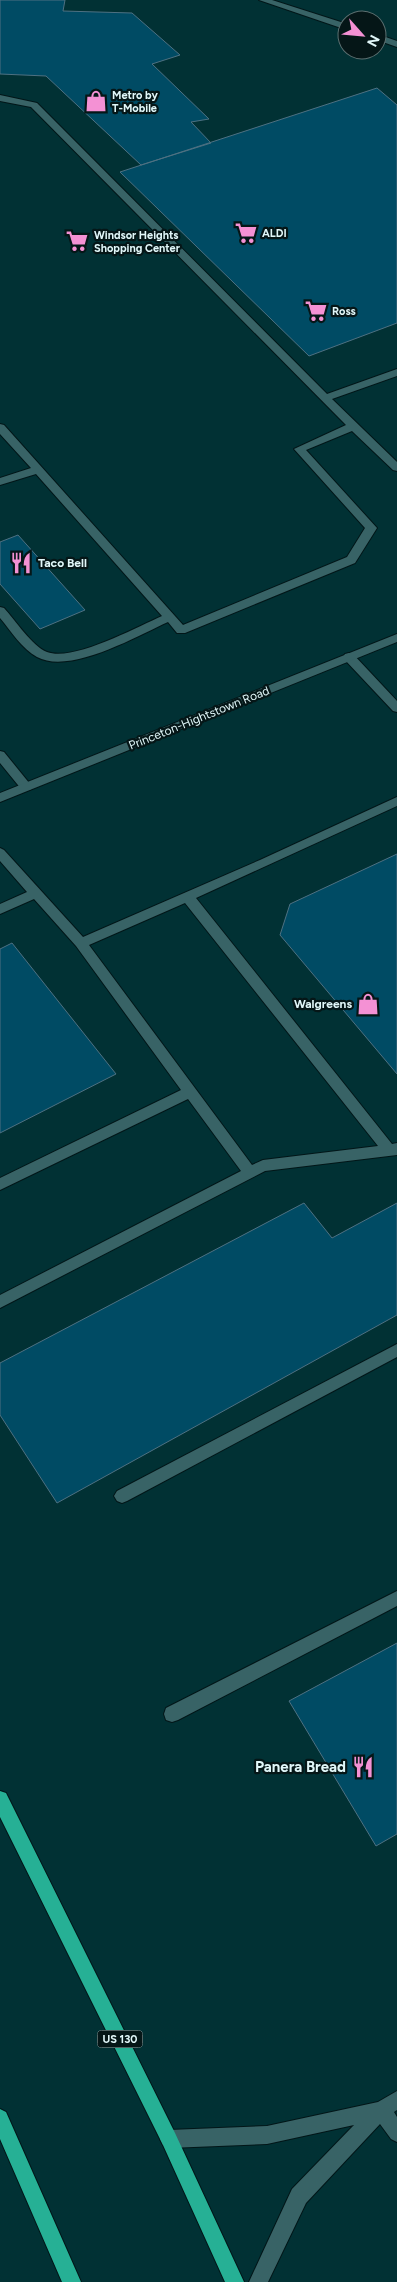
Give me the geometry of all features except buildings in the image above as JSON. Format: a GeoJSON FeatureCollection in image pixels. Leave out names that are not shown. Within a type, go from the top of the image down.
{"type":"FeatureCollection","features":[{"type":"Feature","properties":{"kind":"highway","name":"US 130"},"geometry":{"type":"LineString","coordinates":[[0,1799],[169,2139],[235,2282]]}},
{"type":"Feature","properties":{"kind":"highway"},"geometry":{"type":"LineString","coordinates":[[0,2118],[72,2282]]}},
{"type":"Feature","properties":{"kind":"main road"},"geometry":{"type":"LineString","coordinates":[[263,0],[337,24]]}},
{"type":"Feature","properties":{"kind":"main road"},"geometry":{"type":"LineString","coordinates":[[0,98],[34,105],[397,468]]}},
{"type":"Feature","properties":{"kind":"main road"},"geometry":{"type":"LineString","coordinates":[[325,398],[397,372]]}},
{"type":"Feature","properties":{"kind":"main road"},"geometry":{"type":"LineString","coordinates":[[0,427],[36,470],[181,630],[351,560],[371,528],[299,449],[353,426]]}},
{"type":"Feature","properties":{"kind":"main road"},"geometry":{"type":"LineString","coordinates":[[0,482],[36,470]]}},
{"type":"Feature","properties":{"kind":"main road"},"geometry":{"type":"LineString","coordinates":[[0,611],[42,655],[61,659],[88,652],[169,617]]}},
{"type":"Feature","properties":{"kind":"main road","name":"Princeton-Hightstown Road"},"geometry":{"type":"LineString","coordinates":[[0,798],[397,638]]}},
{"type":"Feature","properties":{"kind":"main road"},"geometry":{"type":"LineString","coordinates":[[349,657],[397,708]]}},
{"type":"Feature","properties":{"kind":"main road"},"geometry":{"type":"LineString","coordinates":[[0,754],[26,787]]}},
{"type":"Feature","properties":{"kind":"main road"},"geometry":{"type":"LineString","coordinates":[[81,943],[397,801]]}},
{"type":"Feature","properties":{"kind":"main road"},"geometry":{"type":"LineString","coordinates":[[0,854],[81,943],[250,1173]]}},
{"type":"Feature","properties":{"kind":"main road"},"geometry":{"type":"LineString","coordinates":[[0,909],[36,894]]}},
{"type":"Feature","properties":{"kind":"main road"},"geometry":{"type":"LineString","coordinates":[[186,896],[393,1150]]}},
{"type":"Feature","properties":{"kind":"main road"},"geometry":{"type":"LineString","coordinates":[[0,1184],[190,1092]]}},
{"type":"Feature","properties":{"kind":"main road"},"geometry":{"type":"LineString","coordinates":[[0,1302],[262,1166],[393,1150]]}},
{"type":"Feature","properties":{"kind":"main road"},"geometry":{"type":"LineString","coordinates":[[122,1496],[397,1350]]}},
{"type":"Feature","properties":{"kind":"main road"},"geometry":{"type":"LineString","coordinates":[[172,1714],[397,1598]]}},
{"type":"Feature","properties":{"kind":"main road"},"geometry":{"type":"LineString","coordinates":[[258,2282],[299,2196],[381,2110],[397,2100]]}},
{"type":"Feature","properties":{"kind":"main road"},"geometry":{"type":"LineString","coordinates":[[169,2139],[267,2135],[381,2110]]}},
{"type":"Feature","properties":{"kind":"main road"},"geometry":{"type":"LineString","coordinates":[[381,2110],[397,2134]]}},
{"type":"Feature","properties":{"kind":"place","name":"Metro by T-Mobile"},"geometry":{"type":"Point","coordinates":[96,101]}},
{"type":"Feature","properties":{"kind":"place","name":"ALDI"},"geometry":{"type":"Point","coordinates":[246,233]}},
{"type":"Feature","properties":{"kind":"place","name":"Windsor Heights Shopping Center"},"geometry":{"type":"Point","coordinates":[77,241]}},
{"type":"Feature","properties":{"kind":"place","name":"Ross"},"geometry":{"type":"Point","coordinates":[316,311]}},
{"type":"Feature","properties":{"kind":"place","name":"Taco Bell"},"geometry":{"type":"Point","coordinates":[21,563]}},
{"type":"Feature","properties":{"kind":"place","name":"Walgreens"},"geometry":{"type":"Point","coordinates":[368,1004]}},
{"type":"Feature","properties":{"kind":"place","name":"Panera Bread"},"geometry":{"type":"Point","coordinates":[363,1767]}}]}
